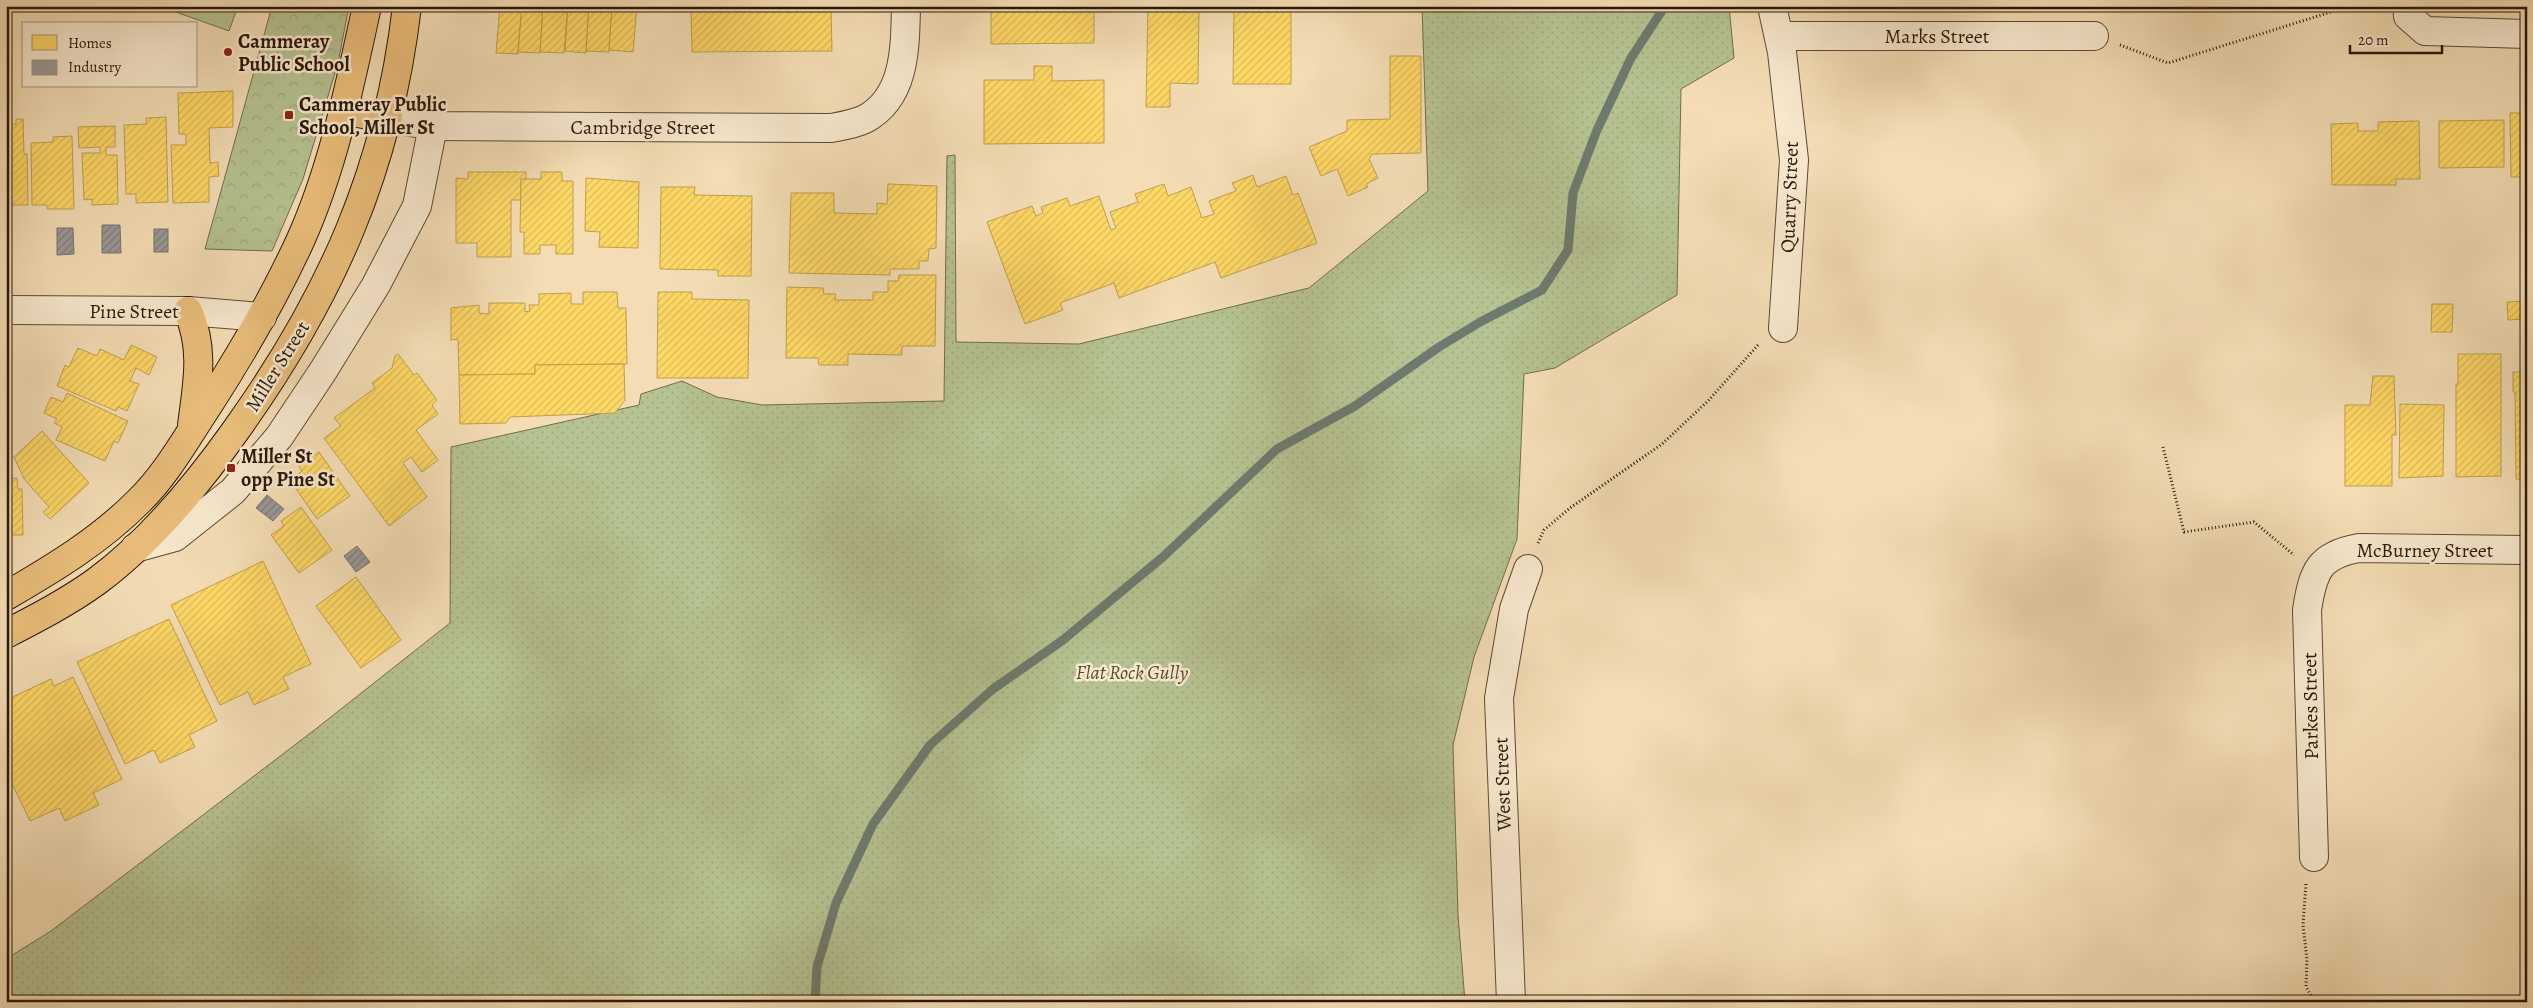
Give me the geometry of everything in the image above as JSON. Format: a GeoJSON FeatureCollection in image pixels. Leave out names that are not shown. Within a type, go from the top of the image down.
{"type":"FeatureCollection","features":[{"type":"Feature","properties":{"kind":"main road","name":"Miller Street"},"geometry":{"type":"LineString","coordinates":[[6,596],[74,556],[105,532],[140,500],[178,454],[262,317],[301,238],[317,197],[344,111],[368,6]]}},
{"type":"Feature","properties":{"kind":"main road","name":"Miller Street"},"geometry":{"type":"LineString","coordinates":[[6,634],[86,588],[135,548],[188,493],[222,450],[286,358],[343,249],[368,184],[388,118],[403,42],[407,6]]}},
{"type":"Feature","properties":{"kind":"main road"},"geometry":{"type":"LineString","coordinates":[[344,111],[388,118]]}},
{"type":"Feature","properties":{"kind":"main road"},"geometry":{"type":"LineString","coordinates":[[188,311],[195,327],[200,354],[191,431]]}},
{"type":"Feature","properties":{"kind":"main road"},"geometry":{"type":"LineString","coordinates":[[262,317],[306,321]]}},
{"type":"Feature","properties":{"kind":"street","name":"Cambridge Street"},"geometry":{"type":"LineString","coordinates":[[388,118],[433,126],[831,128],[864,119],[890,98],[902,70],[906,6]]}},
{"type":"Feature","properties":{"kind":"street","name":"Quarry Street"},"geometry":{"type":"LineString","coordinates":[[1772,6],[1779,36],[1794,160],[1783,328]]}},
{"type":"Feature","properties":{"kind":"street"},"geometry":{"type":"LineString","coordinates":[[2407,6],[2408,16],[2425,31],[2527,34]]}},
{"type":"Feature","properties":{"kind":"street","name":"Marks Street"},"geometry":{"type":"LineString","coordinates":[[1779,36],[2094,36]]}},
{"type":"Feature","properties":{"kind":"street"},"geometry":{"type":"LineString","coordinates":[[135,548],[175,537],[233,492],[279,437],[323,371],[376,284],[418,206],[433,126]]}},
{"type":"Feature","properties":{"kind":"street","name":"Pine Street"},"geometry":{"type":"LineString","coordinates":[[6,310],[188,311],[262,317]]}},
{"type":"Feature","properties":{"kind":"street","name":"McBurney Street"},"geometry":{"type":"LineString","coordinates":[[2321,567],[2340,551],[2359,548],[2527,550]]}},
{"type":"Feature","properties":{"kind":"street","name":"Parkes Street"},"geometry":{"type":"LineString","coordinates":[[2314,857],[2308,610],[2321,567]]}},
{"type":"Feature","properties":{"kind":"street","name":"West Street"},"geometry":{"type":"LineString","coordinates":[[1511,1002],[1499,698],[1514,609],[1528,569]]}},
{"type":"Feature","properties":{"kind":"path"},"geometry":{"type":"LineString","coordinates":[[2094,36],[2168,62],[2350,6]]}},
{"type":"Feature","properties":{"kind":"path"},"geometry":{"type":"LineString","coordinates":[[1528,569],[1544,530],[1570,508],[1662,444],[1708,401],[1759,345],[1783,328]]}},
{"type":"Feature","properties":{"kind":"path"},"geometry":{"type":"LineString","coordinates":[[2163,447],[2184,532],[2254,522],[2321,567]]}},
{"type":"Feature","properties":{"kind":"path"},"geometry":{"type":"LineString","coordinates":[[2314,857],[2304,889],[2303,926],[2307,960],[2306,987],[2315,1002]]}},
{"type":"Feature","properties":{"kind":"green space"},"geometry":{"type":"Polygon","coordinates":[[[159,6],[238,6],[229,31],[159,6]]]}},
{"type":"Feature","properties":{"kind":"green space"},"geometry":{"type":"Polygon","coordinates":[[[272,6],[349,6],[338,63],[303,179],[272,251],[205,249],[272,6]]]}},
{"type":"Feature","properties":{"kind":"green space","name":"Flat Rock Gully"},"geometry":{"type":"Polygon","coordinates":[[[1422,6],[1729,6],[1734,58],[1681,89],[1677,295],[1555,368],[1524,374],[1517,539],[1474,657],[1453,745],[1458,915],[1465,1002],[6,1002],[6,959],[51,931],[317,728],[450,623],[451,447],[639,405],[641,394],[682,381],[717,397],[762,405],[944,401],[947,156],[955,155],[956,342],[1079,344],[1309,288],[1428,191],[1422,6]]]}},
{"type":"Feature","properties":{"kind":"building: Homes"},"geometry":{"type":"Polygon","coordinates":[[[500,6],[522,6],[518,54],[496,53],[500,6]]]}},
{"type":"Feature","properties":{"kind":"building: Homes"},"geometry":{"type":"Polygon","coordinates":[[[522,6],[543,6],[540,53],[518,52],[522,6]]]}},
{"type":"Feature","properties":{"kind":"building: Homes"},"geometry":{"type":"Polygon","coordinates":[[[543,6],[568,6],[564,53],[540,52],[543,6]]]}},
{"type":"Feature","properties":{"kind":"building: Homes"},"geometry":{"type":"Polygon","coordinates":[[[568,6],[589,6],[586,53],[565,51],[568,6]]]}},
{"type":"Feature","properties":{"kind":"building: Homes"},"geometry":{"type":"Polygon","coordinates":[[[589,6],[612,6],[609,52],[586,51],[589,6]]]}},
{"type":"Feature","properties":{"kind":"building: Homes"},"geometry":{"type":"Polygon","coordinates":[[[612,6],[637,6],[633,52],[609,50],[612,6]]]}},
{"type":"Feature","properties":{"kind":"building: Homes"},"geometry":{"type":"Polygon","coordinates":[[[691,6],[831,6],[832,51],[692,52],[691,6]]]}},
{"type":"Feature","properties":{"kind":"building: Homes"},"geometry":{"type":"Polygon","coordinates":[[[991,6],[1094,6],[1094,43],[991,44],[991,6]]]}},
{"type":"Feature","properties":{"kind":"building: Homes"},"geometry":{"type":"Polygon","coordinates":[[[1148,6],[1199,6],[1198,84],[1170,83],[1170,107],[1146,107],[1148,6]]]}},
{"type":"Feature","properties":{"kind":"building: Homes"},"geometry":{"type":"Polygon","coordinates":[[[1234,6],[1291,6],[1291,84],[1233,84],[1234,6]]]}},
{"type":"Feature","properties":{"kind":"building: Homes"},"geometry":{"type":"Polygon","coordinates":[[[1355,6],[1377,6],[1377,11],[1355,11],[1355,6]]]}},
{"type":"Feature","properties":{"kind":"building: Homes"},"geometry":{"type":"Polygon","coordinates":[[[1390,56],[1421,56],[1421,153],[1372,154],[1369,159],[1378,178],[1366,184],[1368,187],[1348,196],[1337,169],[1321,176],[1309,147],[1347,131],[1347,120],[1390,119],[1390,56]]]}},
{"type":"Feature","properties":{"kind":"building: Homes"},"geometry":{"type":"Polygon","coordinates":[[[1034,66],[1052,66],[1052,81],[1104,80],[1104,143],[984,144],[984,80],[1034,80],[1034,66]]]}},
{"type":"Feature","properties":{"kind":"building: Homes"},"geometry":{"type":"Polygon","coordinates":[[[233,91],[233,127],[209,128],[210,163],[218,162],[219,176],[209,177],[209,202],[173,203],[171,145],[186,145],[186,134],[179,134],[178,93],[233,91]]]}},
{"type":"Feature","properties":{"kind":"building: Homes"},"geometry":{"type":"Polygon","coordinates":[[[2510,113],[2527,113],[2527,177],[2511,177],[2510,113]]]}},
{"type":"Feature","properties":{"kind":"building: Homes"},"geometry":{"type":"Polygon","coordinates":[[[166,117],[168,202],[136,203],[136,194],[126,194],[124,125],[147,124],[146,118],[166,117]]]}},
{"type":"Feature","properties":{"kind":"building: Homes"},"geometry":{"type":"Polygon","coordinates":[[[16,119],[23,119],[24,154],[27,154],[28,205],[6,205],[6,125],[16,124],[16,119]]]}},
{"type":"Feature","properties":{"kind":"building: Homes"},"geometry":{"type":"Polygon","coordinates":[[[2504,120],[2504,167],[2439,168],[2439,121],[2504,120]]]}},
{"type":"Feature","properties":{"kind":"building: Homes"},"geometry":{"type":"Polygon","coordinates":[[[2419,121],[2420,179],[2396,179],[2396,185],[2332,185],[2331,124],[2358,123],[2358,131],[2378,131],[2378,122],[2419,121]]]}},
{"type":"Feature","properties":{"kind":"building: Homes"},"geometry":{"type":"Polygon","coordinates":[[[115,126],[115,147],[106,147],[106,155],[117,155],[118,204],[92,205],[92,199],[84,200],[82,153],[100,153],[100,147],[79,148],[78,127],[115,126]]]}},
{"type":"Feature","properties":{"kind":"building: Homes"},"geometry":{"type":"Polygon","coordinates":[[[72,136],[74,209],[47,209],[47,205],[32,205],[31,143],[53,142],[53,137],[72,136]]]}},
{"type":"Feature","properties":{"kind":"building: Homes"},"geometry":{"type":"Polygon","coordinates":[[[468,172],[526,172],[526,179],[521,179],[521,200],[511,200],[511,257],[477,257],[477,243],[456,243],[456,178],[468,179],[468,172]]]}},
{"type":"Feature","properties":{"kind":"building: Homes"},"geometry":{"type":"Polygon","coordinates":[[[541,172],[562,172],[562,181],[573,181],[573,254],[556,254],[556,245],[540,245],[540,254],[524,254],[524,232],[520,232],[521,179],[541,179],[541,172]]]}},
{"type":"Feature","properties":{"kind":"building: Homes"},"geometry":{"type":"Polygon","coordinates":[[[1253,175],[1257,187],[1286,176],[1293,195],[1298,193],[1317,243],[1221,278],[1215,262],[1119,298],[1114,283],[1060,303],[1063,310],[1025,324],[987,222],[1032,206],[1036,216],[1043,213],[1041,207],[1067,198],[1070,206],[1099,196],[1111,230],[1116,228],[1110,212],[1138,202],[1135,194],[1164,184],[1168,196],[1191,187],[1202,218],[1214,214],[1209,201],[1236,191],[1232,183],[1253,175]]]}},
{"type":"Feature","properties":{"kind":"building: Homes"},"geometry":{"type":"Polygon","coordinates":[[[586,178],[639,182],[638,248],[599,247],[600,232],[585,231],[586,178]]]}},
{"type":"Feature","properties":{"kind":"building: Homes"},"geometry":{"type":"Polygon","coordinates":[[[888,184],[937,186],[936,248],[929,249],[928,261],[919,261],[919,269],[890,269],[890,275],[789,273],[791,193],[834,193],[834,213],[877,214],[877,203],[887,204],[888,184]]]}},
{"type":"Feature","properties":{"kind":"building: Homes"},"geometry":{"type":"Polygon","coordinates":[[[661,187],[695,187],[694,195],[752,196],[751,276],[718,276],[718,270],[660,269],[661,187]]]}},
{"type":"Feature","properties":{"kind":"building: Homes"},"geometry":{"type":"Polygon","coordinates":[[[899,275],[936,275],[935,346],[902,346],[902,355],[848,354],[848,365],[819,365],[818,358],[786,358],[787,287],[823,288],[824,294],[836,294],[835,300],[873,300],[873,292],[888,292],[888,281],[898,281],[899,275]]]}},
{"type":"Feature","properties":{"kind":"building: Homes"},"geometry":{"type":"Polygon","coordinates":[[[583,292],[617,292],[618,308],[626,308],[627,364],[535,365],[535,374],[459,375],[458,339],[451,340],[451,308],[479,305],[479,313],[489,314],[489,303],[525,303],[525,312],[530,311],[529,305],[539,305],[539,294],[571,293],[571,304],[583,304],[583,292]]]}},
{"type":"Feature","properties":{"kind":"building: Homes"},"geometry":{"type":"Polygon","coordinates":[[[658,292],[692,292],[692,299],[749,300],[748,378],[657,378],[658,292]]]}},
{"type":"Feature","properties":{"kind":"building: Homes"},"geometry":{"type":"Polygon","coordinates":[[[2523,301],[2524,319],[2508,320],[2507,302],[2523,301]]]}},
{"type":"Feature","properties":{"kind":"building: Homes"},"geometry":{"type":"Polygon","coordinates":[[[2432,304],[2453,304],[2452,332],[2431,332],[2432,304]]]}},
{"type":"Feature","properties":{"kind":"building: Homes"},"geometry":{"type":"Polygon","coordinates":[[[131,345],[157,357],[149,375],[136,368],[130,381],[139,384],[127,411],[118,407],[116,411],[57,386],[65,365],[69,367],[78,348],[97,356],[100,349],[124,360],[131,345]]]}},
{"type":"Feature","properties":{"kind":"building: Homes"},"geometry":{"type":"Polygon","coordinates":[[[398,354],[414,375],[417,373],[437,400],[432,405],[438,414],[416,430],[438,460],[422,472],[411,457],[403,463],[427,497],[389,526],[324,438],[341,426],[334,418],[375,388],[372,383],[392,368],[395,356],[398,354]]]}},
{"type":"Feature","properties":{"kind":"building: Homes"},"geometry":{"type":"Polygon","coordinates":[[[2458,354],[2501,354],[2501,476],[2456,477],[2456,384],[2458,384],[2458,354]]]}},
{"type":"Feature","properties":{"kind":"building: Homes"},"geometry":{"type":"Polygon","coordinates":[[[624,364],[625,400],[615,413],[510,417],[506,423],[460,424],[459,375],[535,374],[535,365],[624,364]]]}},
{"type":"Feature","properties":{"kind":"building: Homes"},"geometry":{"type":"Polygon","coordinates":[[[2513,372],[2527,372],[2527,479],[2516,479],[2513,372]]]}},
{"type":"Feature","properties":{"kind":"building: Homes"},"geometry":{"type":"Polygon","coordinates":[[[2373,376],[2394,376],[2396,435],[2392,435],[2392,486],[2345,486],[2345,405],[2370,405],[2373,376]]]}},
{"type":"Feature","properties":{"kind":"building: Homes"},"geometry":{"type":"Polygon","coordinates":[[[67,393],[128,421],[118,443],[114,441],[105,461],[56,440],[62,427],[54,423],[57,419],[44,413],[51,397],[63,402],[67,393]]]}},
{"type":"Feature","properties":{"kind":"building: Homes"},"geometry":{"type":"Polygon","coordinates":[[[2400,404],[2444,405],[2443,476],[2399,478],[2400,404]]]}},
{"type":"Feature","properties":{"kind":"building: Homes"},"geometry":{"type":"Polygon","coordinates":[[[42,431],[89,483],[50,519],[43,512],[49,507],[24,479],[14,457],[42,431]]]}},
{"type":"Feature","properties":{"kind":"building: Homes"},"geometry":{"type":"Polygon","coordinates":[[[319,452],[350,496],[317,519],[290,480],[302,471],[299,466],[319,452]]]}},
{"type":"Feature","properties":{"kind":"building: Homes"},"geometry":{"type":"Polygon","coordinates":[[[17,478],[18,489],[22,489],[23,535],[10,535],[11,546],[6,546],[6,479],[17,478]]]}},
{"type":"Feature","properties":{"kind":"building: Homes"},"geometry":{"type":"Polygon","coordinates":[[[301,507],[332,550],[299,573],[271,535],[284,526],[281,521],[301,507]]]}},
{"type":"Feature","properties":{"kind":"building: Homes"},"geometry":{"type":"Polygon","coordinates":[[[263,561],[311,664],[283,677],[289,689],[254,705],[248,692],[220,705],[171,605],[263,561]]]}},
{"type":"Feature","properties":{"kind":"building: Homes"},"geometry":{"type":"Polygon","coordinates":[[[356,577],[401,640],[361,668],[316,606],[356,577]]]}},
{"type":"Feature","properties":{"kind":"building: Homes"},"geometry":{"type":"Polygon","coordinates":[[[169,619],[217,721],[189,735],[195,747],[160,763],[154,750],[125,764],[77,662],[169,619]]]}},
{"type":"Feature","properties":{"kind":"building: Homes"},"geometry":{"type":"Polygon","coordinates":[[[73,677],[122,779],[93,793],[99,805],[65,821],[59,808],[30,821],[6,771],[6,700],[51,679],[54,686],[73,677]]]}},
{"type":"Feature","properties":{"kind":"building: Industry"},"geometry":{"type":"Polygon","coordinates":[[[102,225],[120,225],[121,253],[102,253],[102,225]]]}},
{"type":"Feature","properties":{"kind":"building: Industry"},"geometry":{"type":"Polygon","coordinates":[[[57,228],[73,228],[74,254],[57,255],[57,228]]]}},
{"type":"Feature","properties":{"kind":"building: Industry"},"geometry":{"type":"Polygon","coordinates":[[[154,229],[168,229],[168,252],[154,252],[154,229]]]}},
{"type":"Feature","properties":{"kind":"building: Industry"},"geometry":{"type":"Polygon","coordinates":[[[267,495],[284,509],[273,521],[256,508],[267,495]]]}},
{"type":"Feature","properties":{"kind":"building: Industry"},"geometry":{"type":"Polygon","coordinates":[[[357,546],[370,562],[356,572],[344,556],[357,546]]]}},
{"type":"Feature","properties":{"kind":"waterway"},"geometry":{"type":"LineString","coordinates":[[815,1002],[817,967],[836,903],[873,824],[930,745],[993,689],[1063,640],[1164,556],[1277,449],[1355,406],[1439,347],[1482,321],[1542,290],[1568,250],[1573,193],[1597,130],[1631,58],[1665,6]]}},
{"type":"Feature","properties":{"kind":"place","name":"Cammeray Public School"},"geometry":{"type":"Point","coordinates":[228,52]}},
{"type":"Feature","properties":{"kind":"place","name":"Cammeray Public School, Miller St"},"geometry":{"type":"Point","coordinates":[289,115]}},
{"type":"Feature","properties":{"kind":"place","name":"Miller St opp Pine St"},"geometry":{"type":"Point","coordinates":[231,468]}}]}
